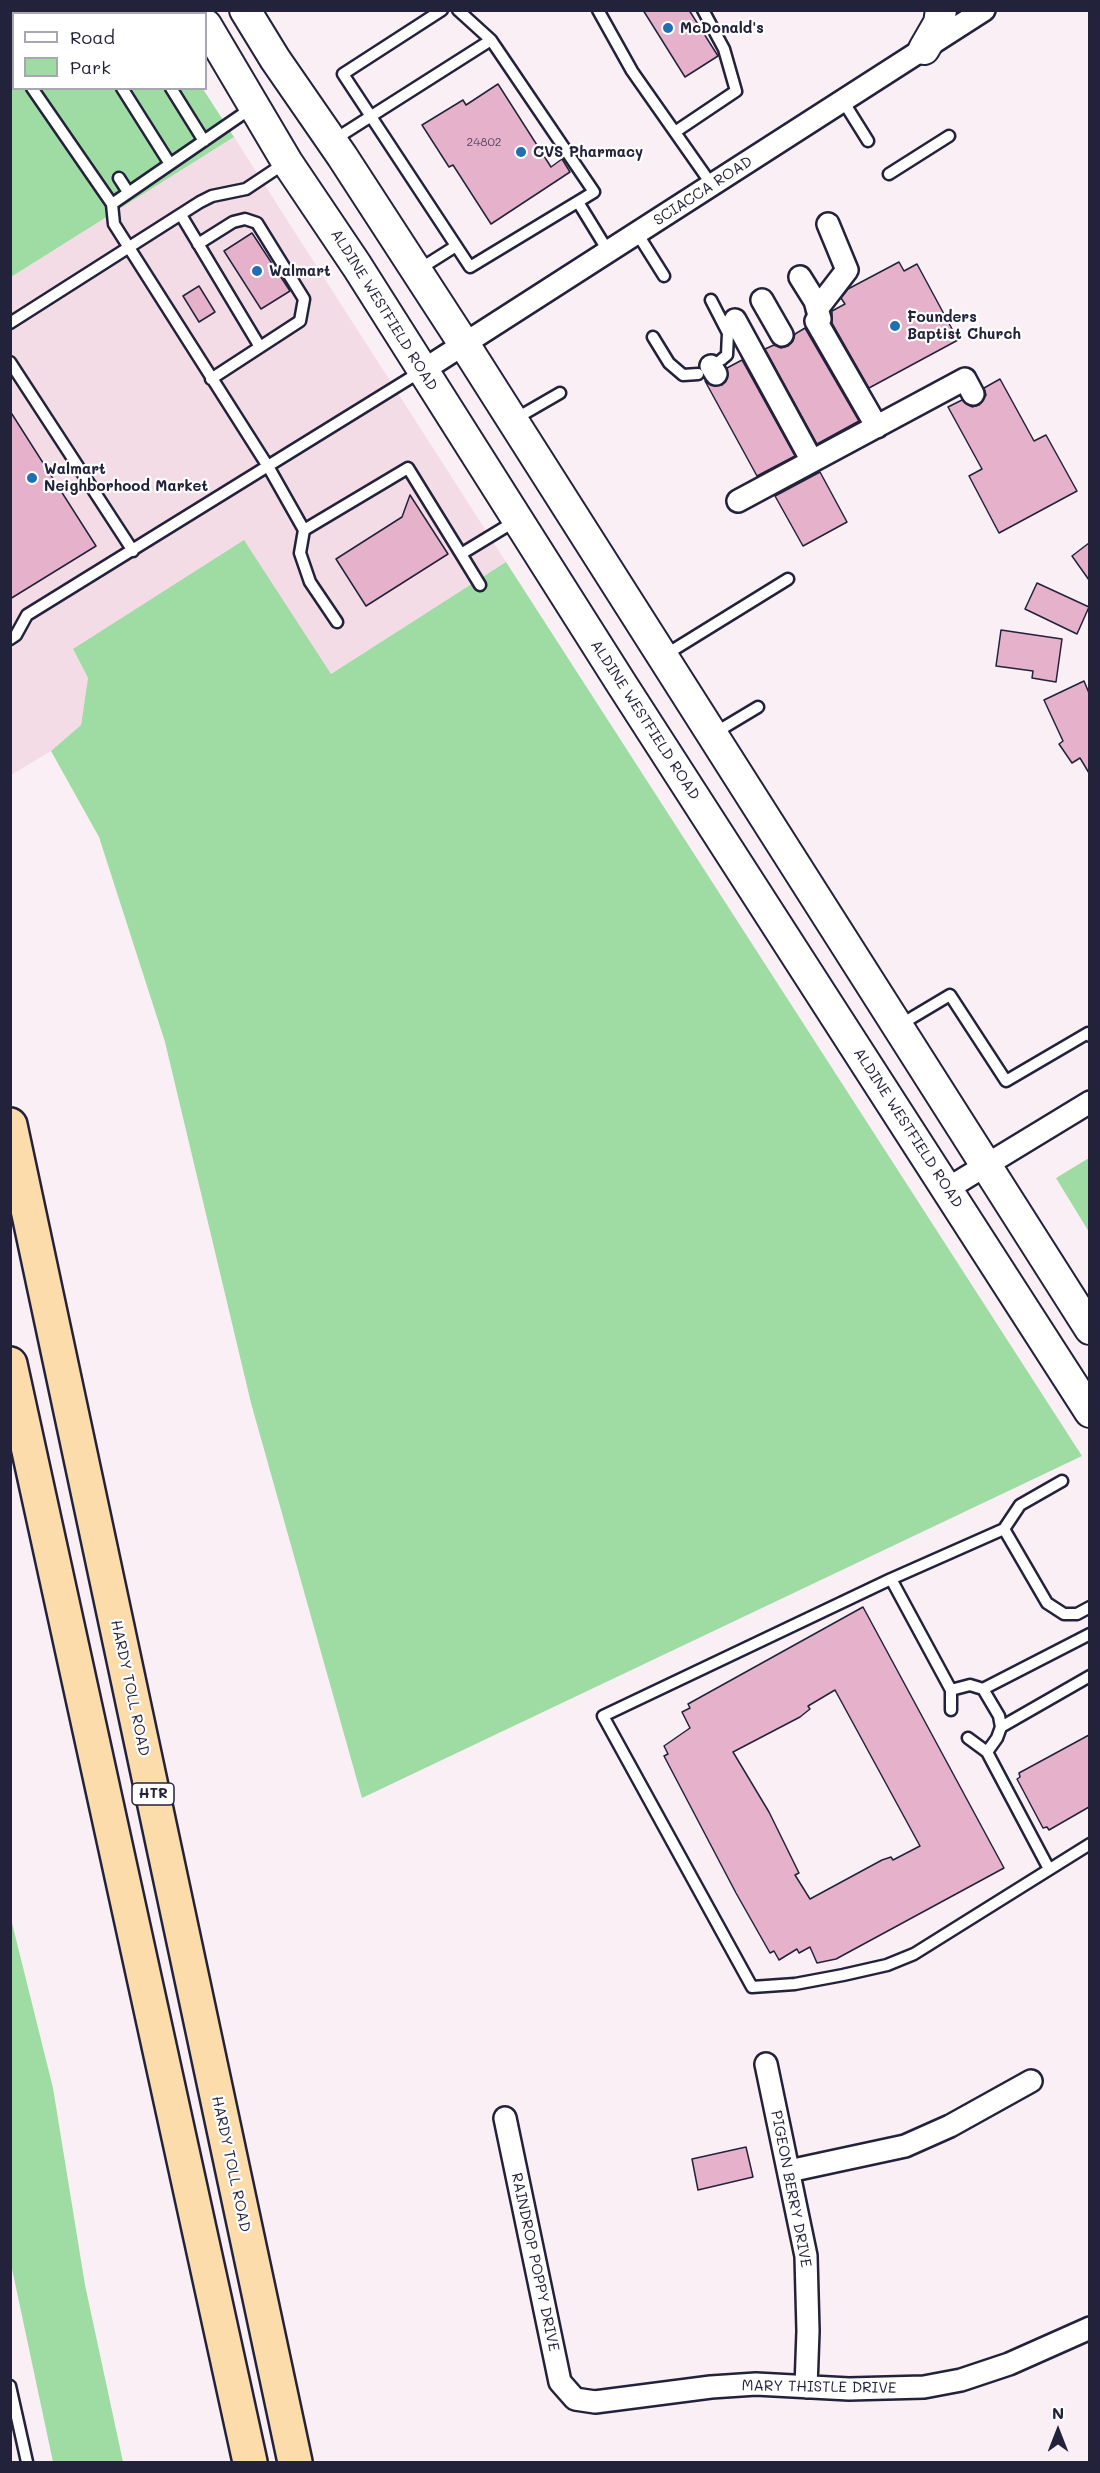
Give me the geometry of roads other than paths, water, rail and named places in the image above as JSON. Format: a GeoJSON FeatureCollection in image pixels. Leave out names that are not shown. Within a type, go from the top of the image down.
{"type":"FeatureCollection","features":[{"type":"Feature","properties":{"kind":"highway","name":"HARDY TOLL ROAD"},"geometry":{"type":"LineString","coordinates":[[10,1125],[295,2463]]}},
{"type":"Feature","properties":{"kind":"highway"},"geometry":{"type":"LineString","coordinates":[[10,1364],[250,2463]]}},
{"type":"Feature","properties":{"kind":"main road"},"geometry":{"type":"LineString","coordinates":[[245,10],[274,59],[332,141],[713,734],[1089,1329]]}},
{"type":"Feature","properties":{"kind":"main road"},"geometry":{"type":"LineString","coordinates":[[259,10],[274,59]]}},
{"type":"Feature","properties":{"kind":"main road"},"geometry":{"type":"LineString","coordinates":[[924,49],[939,23],[941,10]]}},
{"type":"Feature","properties":{"kind":"main road","name":"ALDINE WESTFIELD ROAD"},"geometry":{"type":"LineString","coordinates":[[207,27],[287,162],[357,266],[621,683],[948,1189],[1031,1324],[1089,1412]]}},
{"type":"Feature","properties":{"kind":"main road"},"geometry":{"type":"LineString","coordinates":[[621,683],[662,656]]}},
{"type":"Feature","properties":{"kind":"street","name":"SCIACCA ROAD"},"geometry":{"type":"LineString","coordinates":[[422,371],[984,10]]}},
{"type":"Feature","properties":{"kind":"street"},"geometry":{"type":"LineString","coordinates":[[817,309],[847,270],[828,224]]}},
{"type":"Feature","properties":{"kind":"street"},"geometry":{"type":"LineString","coordinates":[[800,277],[817,309],[820,319],[816,321],[877,427]]}},
{"type":"Feature","properties":{"kind":"street"},"geometry":{"type":"LineString","coordinates":[[752,346],[784,336],[762,300]]}},
{"type":"Feature","properties":{"kind":"street"},"geometry":{"type":"LineString","coordinates":[[735,320],[752,346],[812,460]]}},
{"type":"Feature","properties":{"kind":"street"},"geometry":{"type":"LineString","coordinates":[[738,501],[964,379],[973,394]]}},
{"type":"Feature","properties":{"kind":"street"},"geometry":{"type":"LineString","coordinates":[[948,1189],[1089,1102]]}},
{"type":"Feature","properties":{"kind":"street","name":"PIGEON BERRY DRIVE"},"geometry":{"type":"LineString","coordinates":[[766,2064],[806,2256],[808,2331],[806,2387]]}},
{"type":"Feature","properties":{"kind":"street"},"geometry":{"type":"LineString","coordinates":[[789,2171],[914,2143],[950,2126],[1031,2081]]}},
{"type":"Feature","properties":{"kind":"street","name":"RAINDROP POPPY DRIVE"},"geometry":{"type":"LineString","coordinates":[[505,2118],[560,2382],[575,2399]]}},
{"type":"Feature","properties":{"kind":"street","name":"MARY THISTLE DRIVE"},"geometry":{"type":"LineString","coordinates":[[575,2399],[595,2402],[663,2392],[756,2384],[880,2389],[924,2387],[961,2380],[1009,2364],[1089,2328]]}},
{"type":"Feature","properties":{"kind":"lane"},"geometry":{"type":"LineString","coordinates":[[442,10],[344,74],[470,267],[594,192],[491,40],[458,10]]}},
{"type":"Feature","properties":{"kind":"lane"},"geometry":{"type":"LineString","coordinates":[[598,10],[632,71],[712,185]]}},
{"type":"Feature","properties":{"kind":"lane"},"geometry":{"type":"LineString","coordinates":[[675,132],[736,91],[723,49],[703,10]]}},
{"type":"Feature","properties":{"kind":"lane"},"geometry":{"type":"LineString","coordinates":[[332,141],[491,40]]}},
{"type":"Feature","properties":{"kind":"lane"},"geometry":{"type":"LineString","coordinates":[[33,90],[112,204],[114,224],[128,248],[269,468],[304,530],[300,553],[310,582],[337,622]]}},
{"type":"Feature","properties":{"kind":"lane"},"geometry":{"type":"LineString","coordinates":[[123,90],[170,164]]}},
{"type":"Feature","properties":{"kind":"lane"},"geometry":{"type":"LineString","coordinates":[[172,90],[204,141]]}},
{"type":"Feature","properties":{"kind":"lane"},"geometry":{"type":"LineString","coordinates":[[843,101],[868,141]]}},
{"type":"Feature","properties":{"kind":"lane"},"geometry":{"type":"LineString","coordinates":[[112,204],[254,107]]}},
{"type":"Feature","properties":{"kind":"lane"},"geometry":{"type":"LineString","coordinates":[[889,174],[949,136]]}},
{"type":"Feature","properties":{"kind":"lane"},"geometry":{"type":"LineString","coordinates":[[10,323],[212,196],[246,189],[287,162]]}},
{"type":"Feature","properties":{"kind":"lane"},"geometry":{"type":"LineString","coordinates":[[119,178],[128,192]]}},
{"type":"Feature","properties":{"kind":"lane"},"geometry":{"type":"LineString","coordinates":[[578,202],[608,251]]}},
{"type":"Feature","properties":{"kind":"lane"},"geometry":{"type":"LineString","coordinates":[[181,215],[260,347]]}},
{"type":"Feature","properties":{"kind":"lane"},"geometry":{"type":"LineString","coordinates":[[198,244],[234,222],[245,219],[257,223],[304,299],[300,321],[211,379]]}},
{"type":"Feature","properties":{"kind":"lane"},"geometry":{"type":"LineString","coordinates":[[638,233],[664,276]]}},
{"type":"Feature","properties":{"kind":"lane"},"geometry":{"type":"LineString","coordinates":[[416,271],[456,246]]}},
{"type":"Feature","properties":{"kind":"lane"},"geometry":{"type":"LineString","coordinates":[[653,337],[669,363],[681,374],[712,369],[727,355],[728,333],[711,300]]}},
{"type":"Feature","properties":{"kind":"lane"},"geometry":{"type":"LineString","coordinates":[[10,362],[133,551]]}},
{"type":"Feature","properties":{"kind":"lane"},"geometry":{"type":"LineString","coordinates":[[10,639],[16,635],[27,615],[269,468],[422,371]]}},
{"type":"Feature","properties":{"kind":"lane"},"geometry":{"type":"LineString","coordinates":[[512,421],[560,393]]}},
{"type":"Feature","properties":{"kind":"lane"},"geometry":{"type":"LineString","coordinates":[[304,530],[408,468],[480,585]]}},
{"type":"Feature","properties":{"kind":"lane"},"geometry":{"type":"LineString","coordinates":[[461,554],[517,520]]}},
{"type":"Feature","properties":{"kind":"lane"},"geometry":{"type":"LineString","coordinates":[[662,656],[788,579]]}},
{"type":"Feature","properties":{"kind":"lane"},"geometry":{"type":"LineString","coordinates":[[713,734],[758,707]]}},
{"type":"Feature","properties":{"kind":"lane"},"geometry":{"type":"LineString","coordinates":[[898,1026],[950,995],[1006,1081],[1088,1033],[1089,1036]]}},
{"type":"Feature","properties":{"kind":"lane"},"geometry":{"type":"LineString","coordinates":[[1062,1481],[1020,1505],[1004,1529],[891,1579],[603,1716],[752,1987],[795,1984],[843,1975],[887,1965],[914,1954],[1089,1844]]}},
{"type":"Feature","properties":{"kind":"lane"},"geometry":{"type":"LineString","coordinates":[[1004,1529],[1047,1603],[1064,1614],[1077,1614],[1089,1607]]}},
{"type":"Feature","properties":{"kind":"lane"},"geometry":{"type":"LineString","coordinates":[[891,1579],[951,1690],[951,1710]]}},
{"type":"Feature","properties":{"kind":"lane"},"geometry":{"type":"LineString","coordinates":[[951,1690],[970,1686],[983,1689],[1089,1634]]}},
{"type":"Feature","properties":{"kind":"lane"},"geometry":{"type":"LineString","coordinates":[[1001,1726],[1089,1676]]}},
{"type":"Feature","properties":{"kind":"lane"},"geometry":{"type":"LineString","coordinates":[[983,1689],[999,1716],[1001,1726],[997,1738],[987,1752]]}},
{"type":"Feature","properties":{"kind":"lane"},"geometry":{"type":"LineString","coordinates":[[968,1738],[987,1752],[1049,1869]]}},
{"type":"Feature","properties":{"kind":"lane"},"geometry":{"type":"LineString","coordinates":[[10,2386],[27,2463]]}},
{"type":"Feature","properties":{"kind":"place","name":"McDonald's"},"geometry":{"type":"Point","coordinates":[668,28]}},
{"type":"Feature","properties":{"kind":"place","name":"CVS Pharmacy"},"geometry":{"type":"Point","coordinates":[521,152]}},
{"type":"Feature","properties":{"kind":"place","name":"Walmart"},"geometry":{"type":"Point","coordinates":[257,271]}},
{"type":"Feature","properties":{"kind":"place","name":"Founders Baptist Church"},"geometry":{"type":"Point","coordinates":[895,326]}},
{"type":"Feature","properties":{"kind":"place","name":"Walmart Neighborhood Market"},"geometry":{"type":"Point","coordinates":[32,478]}}]}
